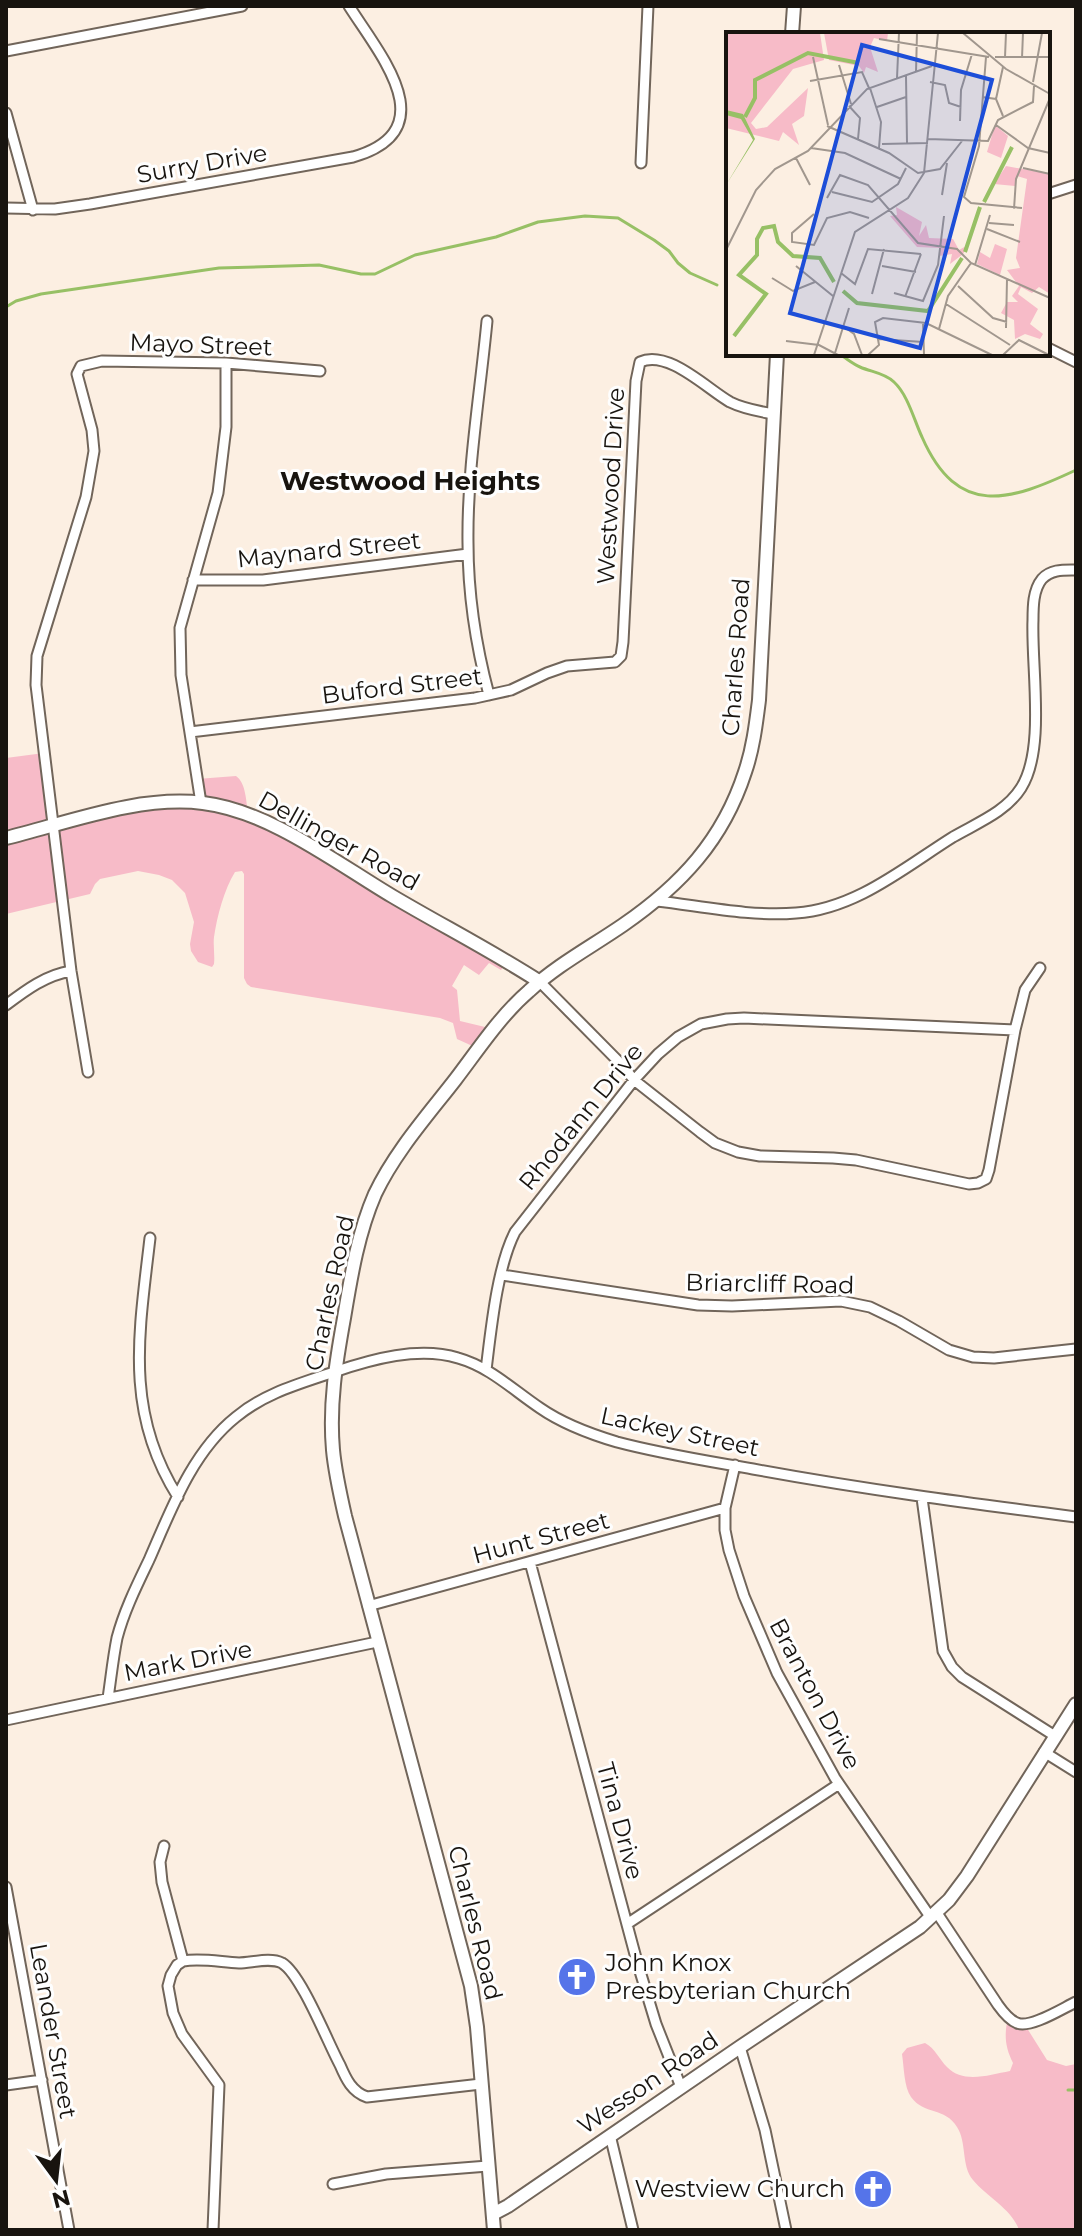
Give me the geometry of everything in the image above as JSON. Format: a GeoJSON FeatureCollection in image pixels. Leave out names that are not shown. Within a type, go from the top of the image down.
{"type":"FeatureCollection","features":[{"type":"Feature","properties":{"kind":"street"},"geometry":{"type":"LineString","coordinates":[[6,51],[242,6]]}},
{"type":"Feature","properties":{"kind":"street","name":"Surry Drive"},"geometry":{"type":"LineString","coordinates":[[6,208],[33,210],[90,204],[353,157],[376,148],[397,131],[402,107],[399,93],[373,42],[349,6]]}},
{"type":"Feature","properties":{"kind":"street"},"geometry":{"type":"LineString","coordinates":[[638,6],[648,6],[641,163]]}},
{"type":"Feature","properties":{"kind":"street"},"geometry":{"type":"LineString","coordinates":[[792,32],[794,6]]}},
{"type":"Feature","properties":{"kind":"street"},"geometry":{"type":"LineString","coordinates":[[6,113],[33,210]]}},
{"type":"Feature","properties":{"kind":"street"},"geometry":{"type":"LineString","coordinates":[[1050,193],[1076,185]]}},
{"type":"Feature","properties":{"kind":"street"},"geometry":{"type":"LineString","coordinates":[[487,321],[469,504],[468,554],[478,651],[489,695]]}},
{"type":"Feature","properties":{"kind":"street"},"geometry":{"type":"LineString","coordinates":[[1050,349],[1076,362]]}},
{"type":"Feature","properties":{"kind":"street","name":"Charles Road"},"geometry":{"type":"LineString","coordinates":[[494,2230],[471,1986],[345,1516],[333,1451],[334,1372],[356,1254],[376,1193],[407,1142],[507,1014],[540,982],[657,901],[686,874],[718,831],[739,789],[750,752],[759,700],[777,356]]}},
{"type":"Feature","properties":{"kind":"street","name":"Westwood Drive"},"geometry":{"type":"LineString","coordinates":[[615,662],[621,656],[623,642],[636,381],[640,362],[647,359],[663,361],[740,406],[773,414]]}},
{"type":"Feature","properties":{"kind":"street","name":"Mayo Street"},"geometry":{"type":"LineString","coordinates":[[52,826],[36,685],[37,656],[86,497],[94,451],[92,430],[77,374],[81,366],[102,361],[226,363],[320,371]]}},
{"type":"Feature","properties":{"kind":"street"},"geometry":{"type":"LineString","coordinates":[[201,803],[181,675],[180,628],[223,466],[226,363]]}},
{"type":"Feature","properties":{"kind":"street","name":"Maynard Street"},"geometry":{"type":"LineString","coordinates":[[193,580],[263,580],[468,554]]}},
{"type":"Feature","properties":{"kind":"street"},"geometry":{"type":"LineString","coordinates":[[657,901],[771,913],[811,911],[865,892],[1005,807],[1024,784],[1030,770],[1035,739],[1032,628],[1037,589],[1040,582],[1053,572],[1076,570]]}},
{"type":"Feature","properties":{"kind":"street","name":"Buford Street"},"geometry":{"type":"LineString","coordinates":[[190,732],[489,695],[523,685],[558,668],[615,662]]}},
{"type":"Feature","properties":{"kind":"street","name":"Dellinger Road"},"geometry":{"type":"LineString","coordinates":[[6,838],[154,803],[201,803],[248,813],[290,834],[540,982]]}},
{"type":"Feature","properties":{"kind":"street"},"geometry":{"type":"LineString","coordinates":[[52,826],[88,1072]]}},
{"type":"Feature","properties":{"kind":"street"},"geometry":{"type":"LineString","coordinates":[[540,982],[634,1080],[715,1143],[760,1156],[856,1160],[955,1182],[978,1183],[986,1179],[989,1170],[1025,990],[1040,968]]}},
{"type":"Feature","properties":{"kind":"street"},"geometry":{"type":"LineString","coordinates":[[6,1005],[47,978],[71,971]]}},
{"type":"Feature","properties":{"kind":"street","name":"Rhodann Drive"},"geometry":{"type":"LineString","coordinates":[[486,1370],[502,1275],[515,1232],[634,1080],[678,1037],[701,1024],[744,1018],[1015,1030]]}},
{"type":"Feature","properties":{"kind":"street"},"geometry":{"type":"LineString","coordinates":[[150,1238],[138,1380],[147,1432],[178,1497]]}},
{"type":"Feature","properties":{"kind":"street","name":"Briarcliff Road"},"geometry":{"type":"LineString","coordinates":[[502,1275],[698,1305],[841,1301],[870,1307],[949,1350],[973,1357],[994,1358],[1076,1349]]}},
{"type":"Feature","properties":{"kind":"street","name":"Lackey Street"},"geometry":{"type":"LineString","coordinates":[[108,1698],[121,1624],[178,1497],[204,1450],[218,1432],[238,1415],[281,1390],[353,1365],[386,1358],[412,1354],[458,1357],[486,1370],[542,1409],[578,1428],[617,1442],[922,1498],[1076,1517]]}},
{"type":"Feature","properties":{"kind":"street","name":"Branton Drive"},"geometry":{"type":"LineString","coordinates":[[735,1465],[725,1508],[729,1550],[752,1617],[790,1701],[839,1784],[1008,2018],[1018,2024],[1032,2023],[1076,2002]]}},
{"type":"Feature","properties":{"kind":"street"},"geometry":{"type":"LineString","coordinates":[[922,1498],[943,1651],[948,1662],[962,1677],[1055,1736]]}},
{"type":"Feature","properties":{"kind":"street","name":"Hunt Street"},"geometry":{"type":"LineString","coordinates":[[368,1606],[725,1508]]}},
{"type":"Feature","properties":{"kind":"street","name":"Tina Drive"},"geometry":{"type":"LineString","coordinates":[[530,1562],[627,1924],[656,2024],[681,2087]]}},
{"type":"Feature","properties":{"kind":"street","name":"Mark Drive"},"geometry":{"type":"LineString","coordinates":[[6,1720],[377,1642]]}},
{"type":"Feature","properties":{"kind":"street","name":"Wesson Road"},"geometry":{"type":"LineString","coordinates":[[493,2214],[934,1916],[967,1876],[1076,1704]]}},
{"type":"Feature","properties":{"kind":"street"},"geometry":{"type":"LineString","coordinates":[[1044,1752],[1076,1772]]}},
{"type":"Feature","properties":{"kind":"street"},"geometry":{"type":"LineString","coordinates":[[627,1924],[839,1784]]}},
{"type":"Feature","properties":{"kind":"street"},"geometry":{"type":"LineString","coordinates":[[164,1846],[160,1862],[162,1882],[183,1961]]}},
{"type":"Feature","properties":{"kind":"street","name":"Leander Street"},"geometry":{"type":"LineString","coordinates":[[6,1887],[69,2230]]}},
{"type":"Feature","properties":{"kind":"street"},"geometry":{"type":"LineString","coordinates":[[213,2230],[219,2085],[182,2034],[173,2013],[168,1986],[177,1965],[183,1961],[271,1961],[283,1964],[297,1979],[345,2077],[357,2094],[367,2097],[481,2084]]}},
{"type":"Feature","properties":{"kind":"street"},"geometry":{"type":"LineString","coordinates":[[740,2047],[765,2130],[786,2230]]}},
{"type":"Feature","properties":{"kind":"street"},"geometry":{"type":"LineString","coordinates":[[6,2085],[42,2080]]}},
{"type":"Feature","properties":{"kind":"street"},"geometry":{"type":"LineString","coordinates":[[610,2135],[633,2230]]}},
{"type":"Feature","properties":{"kind":"street"},"geometry":{"type":"LineString","coordinates":[[333,2184],[386,2174],[488,2166]]}},
{"type":"Feature","properties":{"kind":"shaded area"},"geometry":{"type":"Polygon","coordinates":[[[44,753],[52,826],[119,809],[201,803],[197,779],[236,776],[244,788],[248,813],[507,961],[501,970],[489,963],[479,975],[464,965],[452,986],[457,990],[460,1021],[485,1027],[490,1025],[479,1049],[457,1039],[453,1023],[440,1018],[247,984],[244,978],[242,871],[235,872],[222,903],[214,937],[212,967],[198,962],[191,951],[194,922],[185,893],[172,880],[159,875],[138,871],[100,879],[90,894],[6,914],[6,758],[44,753]]]}},
{"type":"Feature","properties":{"kind":"shaded area"},"geometry":{"type":"Polygon","coordinates":[[[1008,2018],[1025,2025],[1047,2060],[1066,2066],[1076,2064],[1076,2230],[1019,2230],[1011,2216],[969,2174],[957,2127],[947,2116],[916,2103],[907,2088],[902,2054],[907,2048],[925,2043],[947,2067],[961,2075],[977,2077],[1010,2071],[1013,2063],[1006,2041],[1008,2018]]]}},
{"type":"Feature","properties":{"kind":"waterway"},"geometry":{"type":"LineString","coordinates":[[6,307],[41,294],[219,268],[319,265],[375,274],[415,255],[496,237],[538,222],[585,216],[618,218],[669,251],[690,273],[717,285]]}},
{"type":"Feature","properties":{"kind":"waterway"},"geometry":{"type":"LineString","coordinates":[[842,356],[857,366],[890,379],[899,387],[936,463],[952,481],[969,492],[988,496],[1008,495],[1076,470]]}},
{"type":"Feature","properties":{"kind":"waterway"},"geometry":{"type":"LineString","coordinates":[[1068,2090],[1076,2090]]}},
{"type":"Feature","properties":{"kind":"place","name":"John Knox Presbyterian Church"},"geometry":{"type":"Point","coordinates":[577,1977]}},
{"type":"Feature","properties":{"kind":"place","name":"Westview Church"},"geometry":{"type":"Point","coordinates":[873,2189]}},
{"type":"Feature","properties":{"kind":"district","name":"Westwood Heights"},"geometry":{"type":"Point","coordinates":[410,481]}}]}
